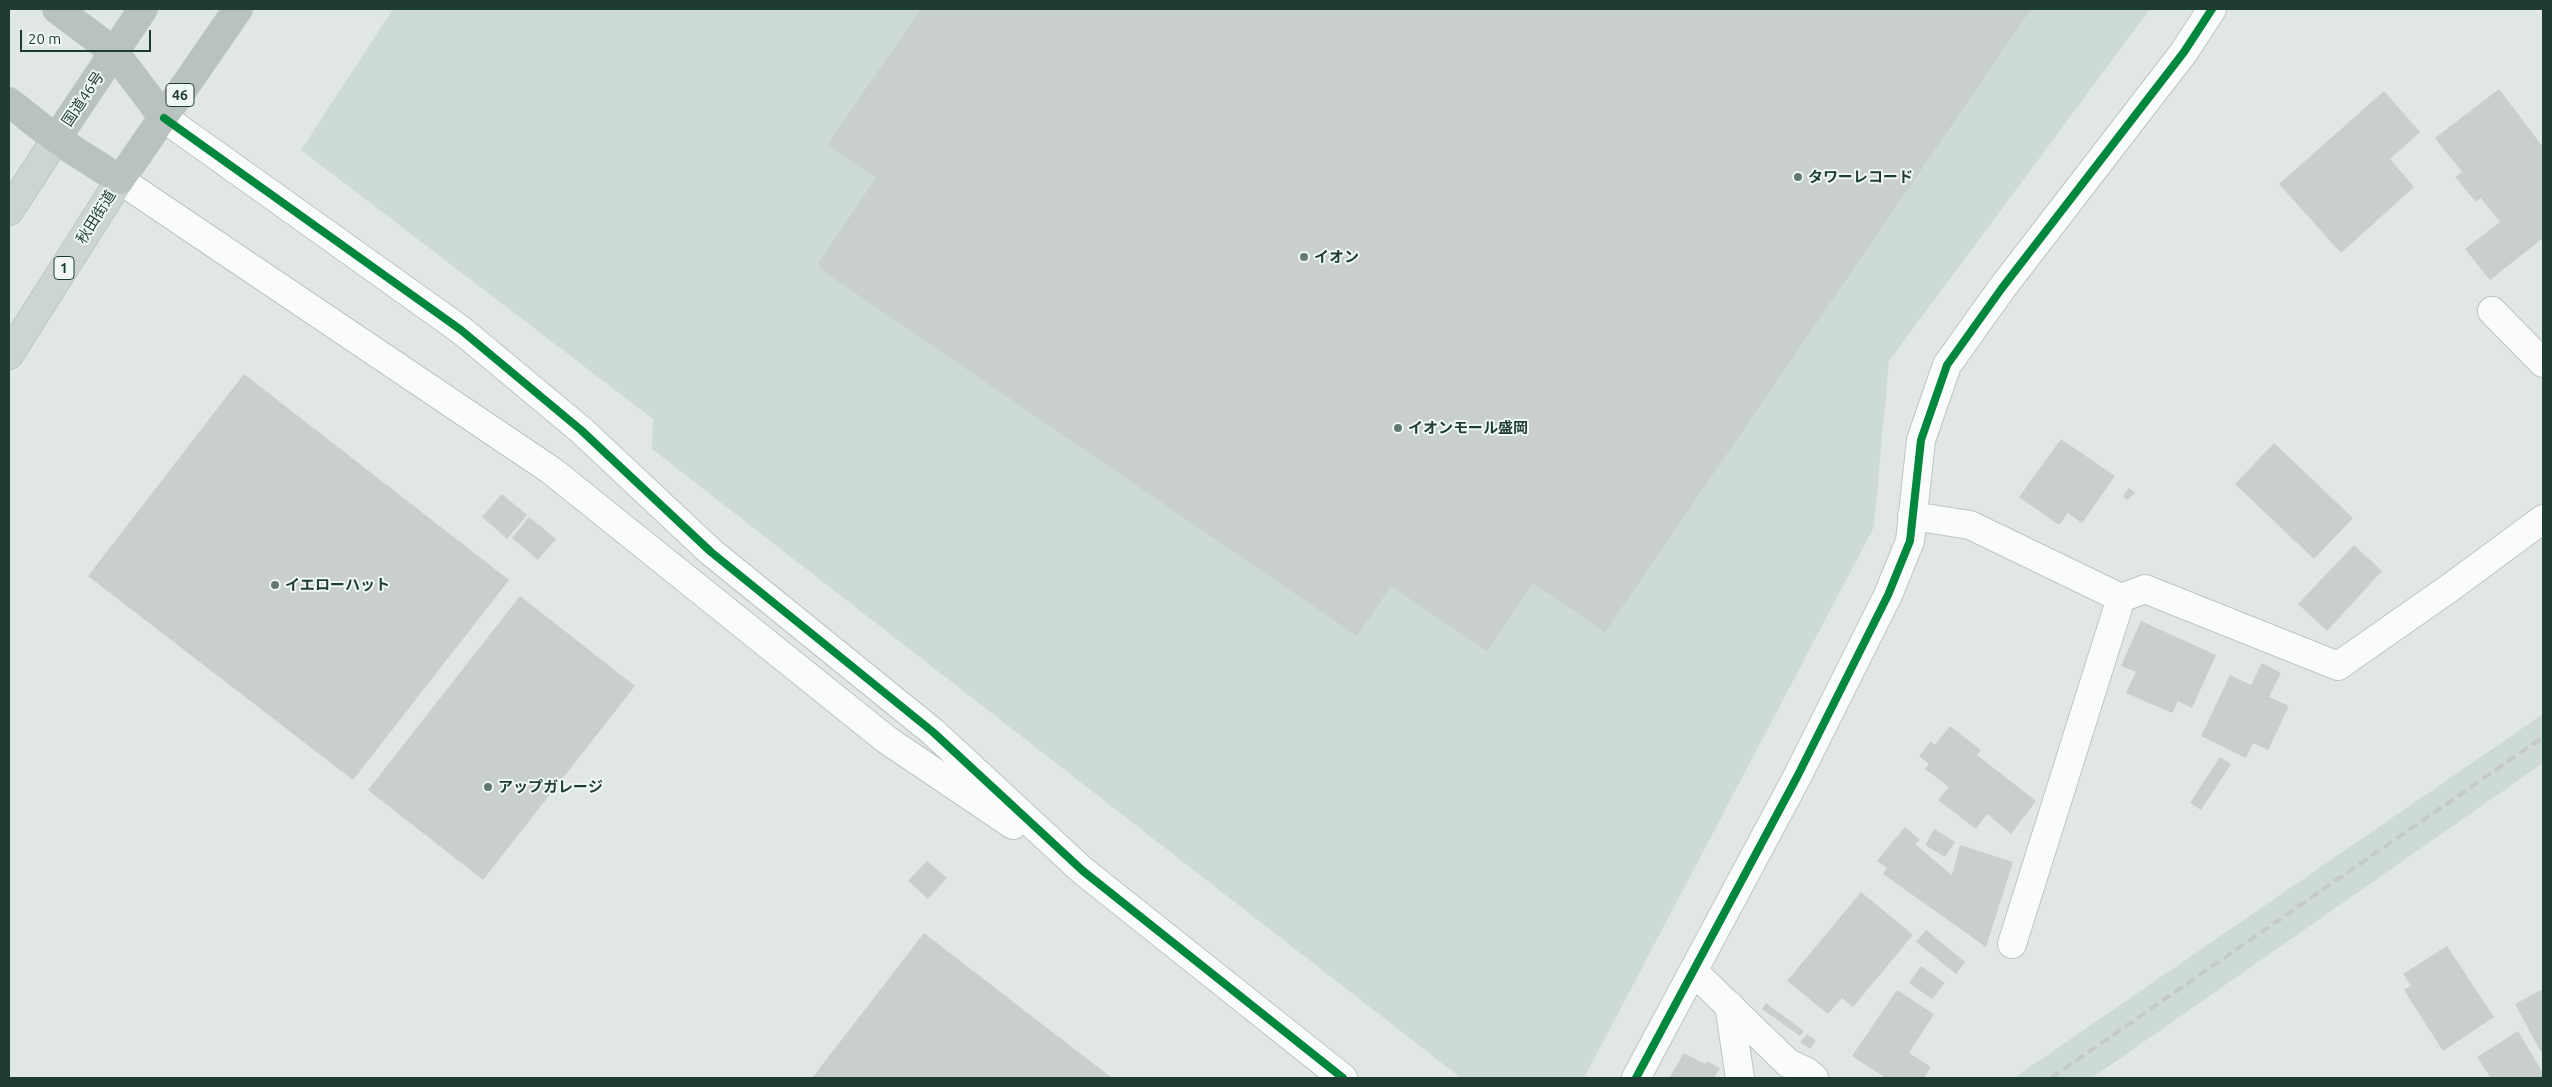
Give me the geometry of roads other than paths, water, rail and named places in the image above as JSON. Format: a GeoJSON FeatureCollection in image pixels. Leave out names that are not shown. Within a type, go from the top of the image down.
{"type":"FeatureCollection","features":[{"type":"Feature","properties":{"kind":"highway","name":"46"},"geometry":{"type":"LineString","coordinates":[[57,9],[114,52],[164,118]]}},
{"type":"Feature","properties":{"kind":"highway","name":"国道46号"},"geometry":{"type":"LineString","coordinates":[[56,139],[143,9]]}},
{"type":"Feature","properties":{"kind":"highway","name":"46"},"geometry":{"type":"LineString","coordinates":[[120,180],[238,9]]}},
{"type":"Feature","properties":{"kind":"highway"},"geometry":{"type":"LineString","coordinates":[[9,102],[56,139],[120,180]]}},
{"type":"Feature","properties":{"kind":"main road"},"geometry":{"type":"LineString","coordinates":[[9,212],[56,139]]}},
{"type":"Feature","properties":{"kind":"main road","name":"秋田街道"},"geometry":{"type":"LineString","coordinates":[[9,355],[120,180]]}},
{"type":"Feature","properties":{"kind":"street"},"geometry":{"type":"LineString","coordinates":[[1636,1078],[1797,777],[1888,595],[1910,541],[1921,440],[1947,365],[2002,288],[2184,52],[2212,9]]}},
{"type":"Feature","properties":{"kind":"street"},"geometry":{"type":"LineString","coordinates":[[164,118],[461,330],[581,430],[712,552],[933,732],[1083,871],[1343,1078]]}},
{"type":"Feature","properties":{"kind":"street"},"geometry":{"type":"LineString","coordinates":[[120,180],[552,470],[887,740],[1083,871]]}},
{"type":"Feature","properties":{"kind":"street"},"geometry":{"type":"LineString","coordinates":[[2492,311],[2543,363]]}},
{"type":"Feature","properties":{"kind":"street"},"geometry":{"type":"LineString","coordinates":[[1912,516],[1970,525],[2121,598],[2145,589],[2338,666],[2543,519]]}},
{"type":"Feature","properties":{"kind":"street"},"geometry":{"type":"LineString","coordinates":[[2012,944],[2121,598]]}},
{"type":"Feature","properties":{"kind":"street"},"geometry":{"type":"LineString","coordinates":[[1692,971],[1788,1063],[1807,1072],[1814,1078]]}},
{"type":"Feature","properties":{"kind":"street"},"geometry":{"type":"LineString","coordinates":[[1728,1006],[1740,1078]]}},
{"type":"Feature","properties":{"kind":"railway"},"geometry":{"type":"LineString","coordinates":[[2051,1078],[2543,737]]}},
{"type":"Feature","properties":{"kind":"place","name":"タワーレコード"},"geometry":{"type":"Point","coordinates":[1798,177]}},
{"type":"Feature","properties":{"kind":"place","name":"イオン"},"geometry":{"type":"Point","coordinates":[1304,257]}},
{"type":"Feature","properties":{"kind":"place","name":"イオンモール盛岡"},"geometry":{"type":"Point","coordinates":[1398,428]}},
{"type":"Feature","properties":{"kind":"place","name":"イエローハット"},"geometry":{"type":"Point","coordinates":[275,585]}},
{"type":"Feature","properties":{"kind":"place","name":"アップガレージ"},"geometry":{"type":"Point","coordinates":[488,787]}}]}
